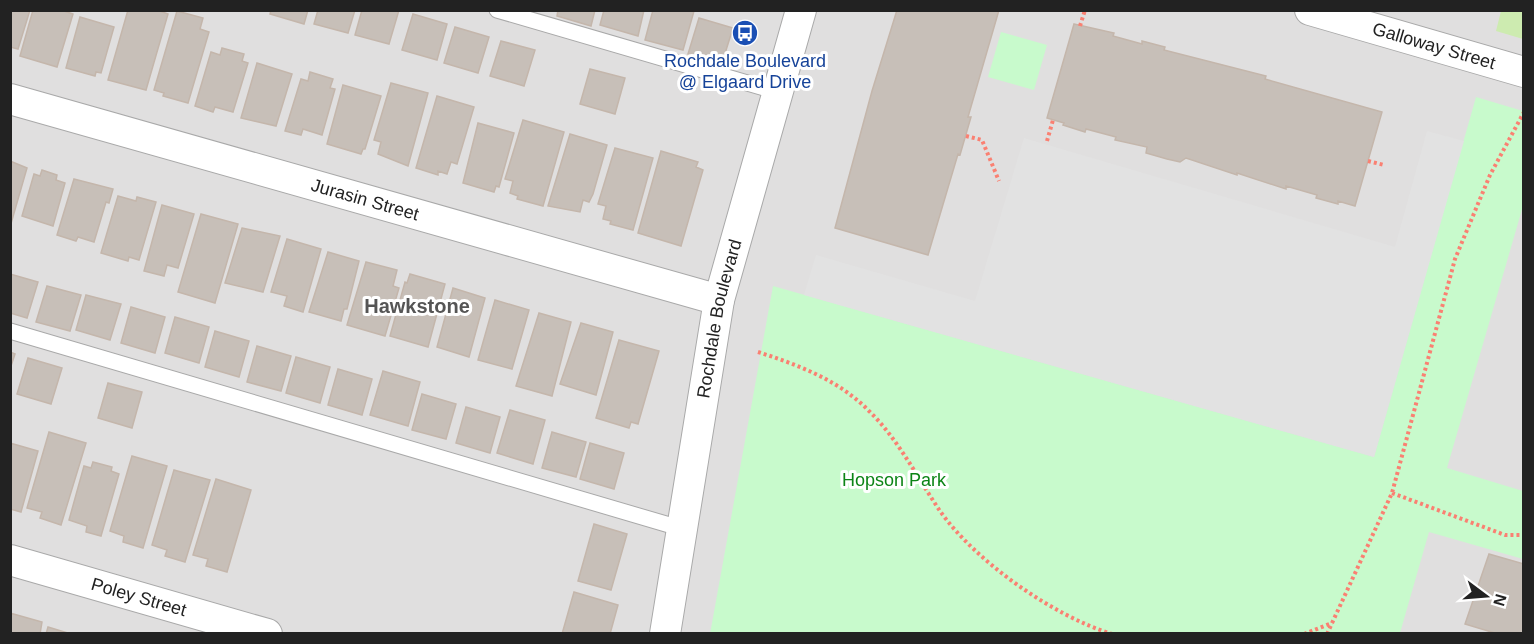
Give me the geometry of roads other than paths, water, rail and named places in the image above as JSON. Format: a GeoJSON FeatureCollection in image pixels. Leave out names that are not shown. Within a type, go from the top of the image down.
{"type":"FeatureCollection","features":[{"type":"Feature","properties":{"kind":"street","name":"Rochdale Boulevard"},"geometry":{"type":"LineString","coordinates":[[665,633],[719,300],[801,10]]}},
{"type":"Feature","properties":{"kind":"street","name":"Galloway Street"},"geometry":{"type":"LineString","coordinates":[[1310,10],[1524,72]]}},
{"type":"Feature","properties":{"kind":"street","name":"Jurasin Street"},"geometry":{"type":"LineString","coordinates":[[10,99],[719,300]]}},
{"type":"Feature","properties":{"kind":"street","name":"Poley Street"},"geometry":{"type":"LineString","coordinates":[[10,560],[267,633]]}},
{"type":"Feature","properties":{"kind":"lane"},"geometry":{"type":"LineString","coordinates":[[497,10],[778,92]]}},
{"type":"Feature","properties":{"kind":"lane"},"geometry":{"type":"LineString","coordinates":[[10,331],[683,529]]}},
{"type":"Feature","properties":{"kind":"place","name":"Rochdale Boulevard @ Elgaard Drive"},"geometry":{"type":"Point","coordinates":[745,33]}},
{"type":"Feature","properties":{"kind":"district","name":"Hawkstone"},"geometry":{"type":"Point","coordinates":[417,306]}},
{"type":"Feature","properties":{"kind":"park label","name":"Hopson Park"},"geometry":{"type":"Point","coordinates":[894,480]}}]}
